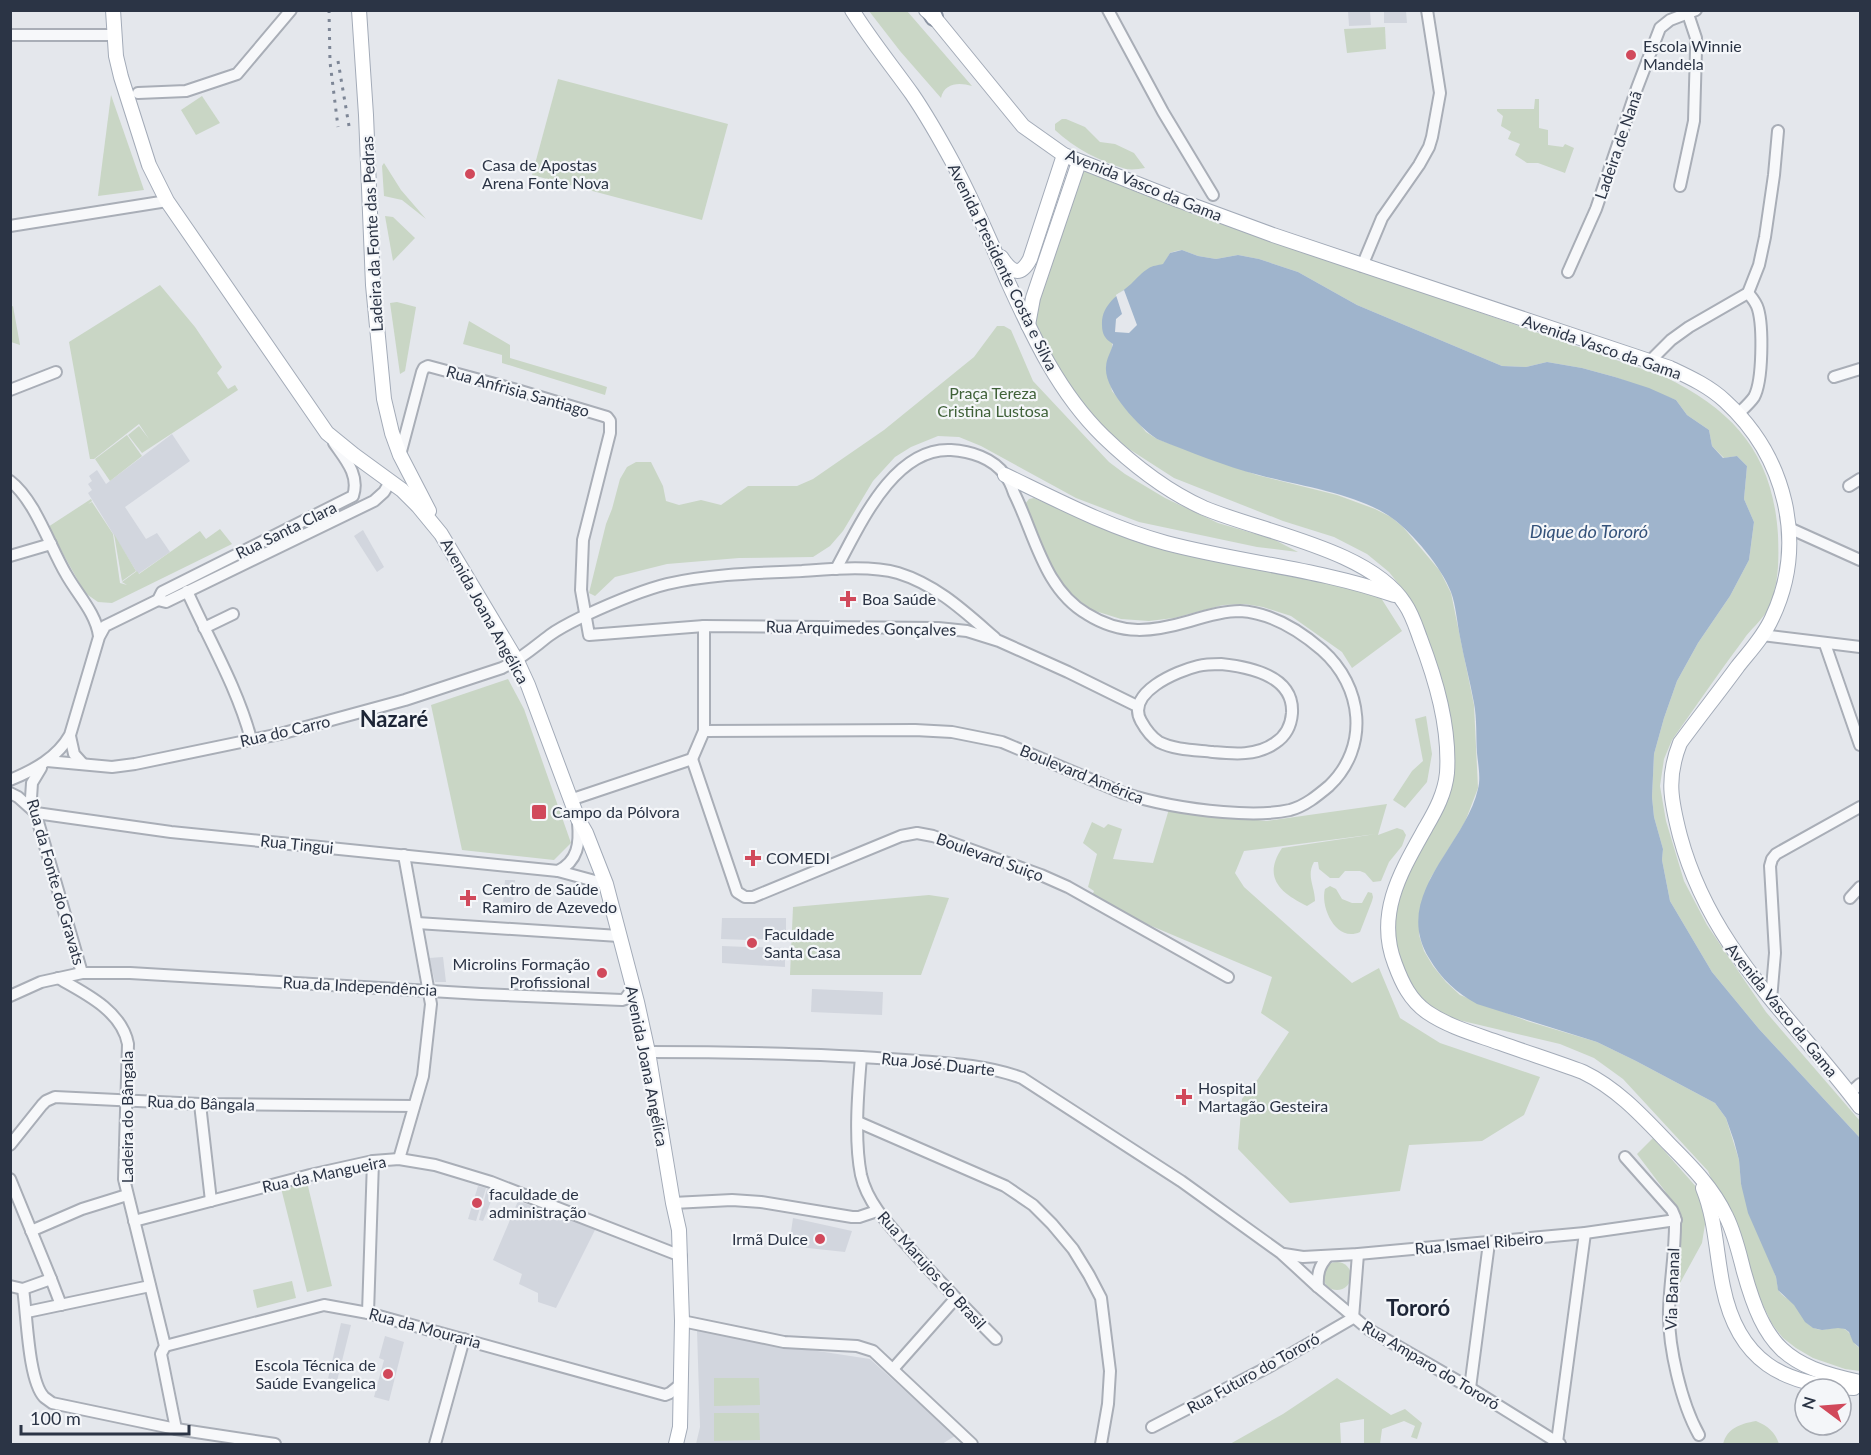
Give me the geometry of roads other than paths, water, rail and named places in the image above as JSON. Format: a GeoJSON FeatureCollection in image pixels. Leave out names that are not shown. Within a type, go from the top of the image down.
{"type":"FeatureCollection","features":[{"type":"Feature","properties":{"kind":"main road","name":"Avenida Joana Angélica"},"geometry":{"type":"LineString","coordinates":[[112,10],[116,56],[126,94],[149,165],[167,201],[327,432],[418,506],[441,534],[517,662],[528,685],[570,800],[606,884],[648,1052],[679,1230],[681,1256],[680,1427],[676,1444]]}},
{"type":"Feature","properties":{"kind":"main road","name":"Ladeira da Fonte das Pedras"},"geometry":{"type":"LineString","coordinates":[[359,10],[372,264],[380,366],[388,418],[400,455],[441,534]]}},
{"type":"Feature","properties":{"kind":"main road"},"geometry":{"type":"LineString","coordinates":[[840,10],[866,32]]}},
{"type":"Feature","properties":{"kind":"main road","name":"Avenida Presidente Costa e Silva"},"geometry":{"type":"LineString","coordinates":[[852,10],[935,128],[1046,360],[1068,396],[1100,434],[1143,472],[1170,490],[1203,507],[1346,557],[1374,574],[1405,603],[1434,678],[1442,709],[1446,735],[1447,773],[1439,803],[1404,868],[1391,903],[1388,923],[1389,945],[1406,990],[1416,1003],[1444,1022],[1583,1072],[1600,1080],[1625,1099],[1713,1192],[1727,1218],[1754,1304],[1770,1336],[1781,1349],[1808,1368],[1860,1382]]}},
{"type":"Feature","properties":{"kind":"main road","name":"Avenida Vasco da Gama"},"geometry":{"type":"LineString","coordinates":[[930,13],[1023,126],[1064,155],[1218,215],[1362,266],[1650,361],[1709,388],[1738,414],[1769,459],[1779,480],[1789,528],[1788,566],[1772,618],[1762,635],[1680,743],[1670,775],[1675,817],[1694,880],[1724,937],[1771,1000],[1855,1089],[1860,1107]]}},
{"type":"Feature","properties":{"kind":"main road"},"geometry":{"type":"LineString","coordinates":[[988,238],[1009,268],[1021,271],[1026,267],[1064,155]]}},
{"type":"Feature","properties":{"kind":"main road"},"geometry":{"type":"LineString","coordinates":[[1028,325],[1033,298],[1079,162]]}},
{"type":"Feature","properties":{"kind":"main road"},"geometry":{"type":"LineString","coordinates":[[390,482],[398,467],[400,455]]}},
{"type":"Feature","properties":{"kind":"main road"},"geometry":{"type":"LineString","coordinates":[[1005,475],[1092,518],[1130,532],[1167,543],[1341,578],[1399,596]]}},
{"type":"Feature","properties":{"kind":"main road"},"geometry":{"type":"LineString","coordinates":[[1697,1173],[1712,1212],[1728,1309],[1748,1346],[1760,1360],[1795,1380],[1830,1386],[1860,1387]]}},
{"type":"Feature","properties":{"kind":"street"},"geometry":{"type":"LineString","coordinates":[[138,93],[186,91],[237,74],[291,10]]}},
{"type":"Feature","properties":{"kind":"street"},"geometry":{"type":"LineString","coordinates":[[1108,10],[1163,112],[1214,195]]}},
{"type":"Feature","properties":{"kind":"street"},"geometry":{"type":"LineString","coordinates":[[1362,266],[1382,218],[1430,147],[1438,115],[1440,93],[1427,10]]}},
{"type":"Feature","properties":{"kind":"street"},"geometry":{"type":"LineString","coordinates":[[1664,10],[1670,20],[1692,12],[1695,38],[1695,121],[1680,186]]}},
{"type":"Feature","properties":{"kind":"street","name":"Ladeira de Nanã"},"geometry":{"type":"LineString","coordinates":[[1568,272],[1596,209],[1657,36],[1664,24],[1670,20]]}},
{"type":"Feature","properties":{"kind":"street"},"geometry":{"type":"LineString","coordinates":[[10,35],[114,35]]}},
{"type":"Feature","properties":{"kind":"street"},"geometry":{"type":"LineString","coordinates":[[1650,361],[1671,340],[1689,327],[1748,293],[1759,265],[1765,237],[1778,131]]}},
{"type":"Feature","properties":{"kind":"street"},"geometry":{"type":"LineString","coordinates":[[10,226],[167,201]]}},
{"type":"Feature","properties":{"kind":"street"},"geometry":{"type":"LineString","coordinates":[[1738,414],[1754,398],[1759,383],[1761,323],[1755,301],[1748,293]]}},
{"type":"Feature","properties":{"kind":"street","name":"Rua Anfrisia Santiago"},"geometry":{"type":"LineString","coordinates":[[400,455],[422,372],[428,366],[607,417],[610,421],[610,433],[583,540],[581,575],[585,616]]}},
{"type":"Feature","properties":{"kind":"street"},"geometry":{"type":"LineString","coordinates":[[1834,377],[1860,369]]}},
{"type":"Feature","properties":{"kind":"street"},"geometry":{"type":"LineString","coordinates":[[10,390],[56,372]]}},
{"type":"Feature","properties":{"kind":"street","name":"Rua Santa Clara"},"geometry":{"type":"LineString","coordinates":[[99,637],[102,629],[158,600],[162,592],[353,496],[356,481],[352,470],[327,432]]}},
{"type":"Feature","properties":{"kind":"street","name":"Boulevard América"},"geometry":{"type":"LineString","coordinates":[[704,731],[915,730],[951,732],[1002,742],[1123,794],[1143,800],[1188,809],[1245,814],[1270,814],[1292,809],[1316,798],[1337,778],[1350,757],[1357,731],[1356,709],[1351,690],[1340,669],[1305,636],[1273,618],[1238,611],[1222,612],[1167,628],[1143,631],[1125,630],[1104,624],[1087,615],[1070,603],[1058,588],[1048,571],[1005,475],[997,466],[985,459],[962,451],[942,450],[918,457],[895,475],[883,490],[860,525],[836,569]]}},
{"type":"Feature","properties":{"kind":"street"},"geometry":{"type":"LineString","coordinates":[[1849,486],[1860,479]]}},
{"type":"Feature","properties":{"kind":"street"},"geometry":{"type":"LineString","coordinates":[[10,481],[18,487],[28,501],[65,573],[93,618],[99,637],[70,735],[61,750],[29,772],[10,780]]}},
{"type":"Feature","properties":{"kind":"street","name":"Rua Santa Clara"},"geometry":{"type":"LineString","coordinates":[[158,600],[166,602],[374,501],[384,492],[390,482]]}},
{"type":"Feature","properties":{"kind":"street"},"geometry":{"type":"LineString","coordinates":[[1789,528],[1860,560]]}},
{"type":"Feature","properties":{"kind":"street"},"geometry":{"type":"LineString","coordinates":[[10,556],[51,544]]}},
{"type":"Feature","properties":{"kind":"street","name":"Rua do Carro"},"geometry":{"type":"LineString","coordinates":[[47,761],[112,767],[135,764],[280,734],[405,700],[476,678],[517,662],[554,633],[585,616],[667,584],[755,573],[836,569],[878,570],[910,578],[953,601],[999,641]]}},
{"type":"Feature","properties":{"kind":"street"},"geometry":{"type":"LineString","coordinates":[[187,591],[238,699],[251,739]]}},
{"type":"Feature","properties":{"kind":"street"},"geometry":{"type":"LineString","coordinates":[[204,628],[232,614]]}},
{"type":"Feature","properties":{"kind":"street","name":"Rua Arquimedes Gonçalves"},"geometry":{"type":"LineString","coordinates":[[585,616],[589,635],[704,626],[938,628],[967,631],[999,641],[1137,706]]}},
{"type":"Feature","properties":{"kind":"street"},"geometry":{"type":"LineString","coordinates":[[93,618],[111,623]]}},
{"type":"Feature","properties":{"kind":"street"},"geometry":{"type":"LineString","coordinates":[[570,800],[692,759],[704,731],[704,626]]}},
{"type":"Feature","properties":{"kind":"street"},"geometry":{"type":"LineString","coordinates":[[1762,635],[1860,647]]}},
{"type":"Feature","properties":{"kind":"street"},"geometry":{"type":"LineString","coordinates":[[1825,644],[1860,744]]}},
{"type":"Feature","properties":{"kind":"street"},"geometry":{"type":"LineString","coordinates":[[1221,664],[1242,666],[1262,672],[1289,693],[1292,705],[1287,732],[1272,745],[1254,753],[1222,753],[1170,746],[1148,733],[1138,717],[1137,706],[1148,691],[1182,671],[1201,665],[1221,664]]}},
{"type":"Feature","properties":{"kind":"street"},"geometry":{"type":"LineString","coordinates":[[70,735],[74,754],[83,764]]}},
{"type":"Feature","properties":{"kind":"street","name":"Boulevard Suiço"},"geometry":{"type":"LineString","coordinates":[[692,759],[740,896],[753,897],[902,836],[917,833],[933,836],[1068,887],[1228,977]]}},
{"type":"Feature","properties":{"kind":"street","name":"Rua da Fonte do Gravats"},"geometry":{"type":"LineString","coordinates":[[47,761],[35,776],[31,798],[82,973]]}},
{"type":"Feature","properties":{"kind":"street"},"geometry":{"type":"LineString","coordinates":[[10,793],[36,813]]}},
{"type":"Feature","properties":{"kind":"street"},"geometry":{"type":"LineString","coordinates":[[1771,1000],[1775,953],[1770,866],[1772,859],[1776,854],[1860,807]]}},
{"type":"Feature","properties":{"kind":"street","name":"Rua Tingui"},"geometry":{"type":"LineString","coordinates":[[36,813],[171,832],[558,871],[606,884]]}},
{"type":"Feature","properties":{"kind":"street"},"geometry":{"type":"LineString","coordinates":[[558,871],[566,867],[576,853],[579,837],[578,819]]}},
{"type":"Feature","properties":{"kind":"street"},"geometry":{"type":"LineString","coordinates":[[399,1159],[423,1076],[431,1005],[404,855]]}},
{"type":"Feature","properties":{"kind":"street"},"geometry":{"type":"LineString","coordinates":[[1850,898],[1860,887]]}},
{"type":"Feature","properties":{"kind":"street"},"geometry":{"type":"LineString","coordinates":[[417,923],[619,936]]}},
{"type":"Feature","properties":{"kind":"street","name":"Rua da Independência"},"geometry":{"type":"LineString","coordinates":[[10,996],[41,982],[82,973],[130,973],[622,1000],[633,988]]}},
{"type":"Feature","properties":{"kind":"street","name":"Ladeira do Bângala"},"geometry":{"type":"LineString","coordinates":[[58,978],[102,1005],[126,1035],[128,1044],[124,1165],[127,1195],[165,1346],[161,1354],[176,1429]]}},
{"type":"Feature","properties":{"kind":"street","name":"Rua José Duarte"},"geometry":{"type":"LineString","coordinates":[[648,1052],[752,1052],[861,1056],[975,1066],[1002,1071],[1022,1078],[1175,1177],[1281,1253]]}},
{"type":"Feature","properties":{"kind":"street","name":"Rua Marujos do Brasil"},"geometry":{"type":"LineString","coordinates":[[861,1056],[858,1122],[861,1177],[877,1210],[955,1299],[996,1339]]}},
{"type":"Feature","properties":{"kind":"street","name":"Rua do Bângala"},"geometry":{"type":"LineString","coordinates":[[10,1145],[42,1105],[51,1098],[200,1104],[414,1106]]}},
{"type":"Feature","properties":{"kind":"street"},"geometry":{"type":"LineString","coordinates":[[200,1104],[211,1201]]}},
{"type":"Feature","properties":{"kind":"street"},"geometry":{"type":"LineString","coordinates":[[858,1122],[1005,1186],[1033,1205],[1073,1249],[1101,1298],[1110,1371],[1108,1404],[1101,1444]]}},
{"type":"Feature","properties":{"kind":"street"},"geometry":{"type":"LineString","coordinates":[[1625,1157],[1672,1210],[1676,1220]]}},
{"type":"Feature","properties":{"kind":"street","name":"Rua da Mangueira"},"geometry":{"type":"LineString","coordinates":[[134,1221],[306,1175],[373,1161],[399,1159],[435,1165],[491,1182],[681,1256]]}},
{"type":"Feature","properties":{"kind":"street"},"geometry":{"type":"LineString","coordinates":[[368,1313],[373,1161]]}},
{"type":"Feature","properties":{"kind":"street"},"geometry":{"type":"LineString","coordinates":[[10,1179],[61,1305]]}},
{"type":"Feature","properties":{"kind":"street"},"geometry":{"type":"LineString","coordinates":[[31,1231],[82,1209],[127,1195]]}},
{"type":"Feature","properties":{"kind":"street"},"geometry":{"type":"LineString","coordinates":[[673,1203],[732,1200],[761,1202],[852,1217],[860,1217],[877,1210]]}},
{"type":"Feature","properties":{"kind":"street","name":"Rua Ismael Ribeiro"},"geometry":{"type":"LineString","coordinates":[[1281,1253],[1303,1257],[1358,1254],[1585,1233],[1676,1220]]}},
{"type":"Feature","properties":{"kind":"street","name":"Via Bananal"},"geometry":{"type":"LineString","coordinates":[[1676,1220],[1669,1312],[1671,1346],[1684,1397],[1699,1435]]}},
{"type":"Feature","properties":{"kind":"street"},"geometry":{"type":"LineString","coordinates":[[1558,1443],[1585,1233]]}},
{"type":"Feature","properties":{"kind":"street"},"geometry":{"type":"LineString","coordinates":[[1470,1388],[1489,1243]]}},
{"type":"Feature","properties":{"kind":"street","name":"Rua Amparo do Tororó"},"geometry":{"type":"LineString","coordinates":[[1281,1253],[1368,1329],[1470,1388],[1558,1443]]}},
{"type":"Feature","properties":{"kind":"street"},"geometry":{"type":"LineString","coordinates":[[1353,1317],[1358,1254]]}},
{"type":"Feature","properties":{"kind":"street"},"geometry":{"type":"LineString","coordinates":[[1318,1287],[1318,1270],[1328,1256]]}},
{"type":"Feature","properties":{"kind":"street"},"geometry":{"type":"LineString","coordinates":[[10,1286],[23,1289],[51,1279]]}},
{"type":"Feature","properties":{"kind":"street"},"geometry":{"type":"LineString","coordinates":[[27,1312],[150,1286]]}},
{"type":"Feature","properties":{"kind":"street"},"geometry":{"type":"LineString","coordinates":[[1330,1298],[1345,1296],[1355,1288]]}},
{"type":"Feature","properties":{"kind":"street"},"geometry":{"type":"LineString","coordinates":[[23,1289],[33,1371],[37,1386],[44,1398],[52,1403],[176,1429],[275,1444]]}},
{"type":"Feature","properties":{"kind":"street"},"geometry":{"type":"LineString","coordinates":[[893,1370],[955,1299]]}},
{"type":"Feature","properties":{"kind":"street","name":"Rua da Mouraria"},"geometry":{"type":"LineString","coordinates":[[165,1346],[324,1305],[368,1313],[665,1395],[681,1384]]}},
{"type":"Feature","properties":{"kind":"street","name":"Rua Futuro do Tororó"},"geometry":{"type":"LineString","coordinates":[[1152,1427],[1272,1365],[1353,1317]]}},
{"type":"Feature","properties":{"kind":"street"},"geometry":{"type":"LineString","coordinates":[[682,1321],[784,1342],[857,1346],[873,1351],[972,1444]]}},
{"type":"Feature","properties":{"kind":"street"},"geometry":{"type":"LineString","coordinates":[[435,1444],[464,1339]]}},
{"type":"Feature","properties":{"kind":"water","name":"Dique do Tororó"},"geometry":{"type":"Polygon","coordinates":[[[1182,250],[1216,259],[1238,255],[1259,259],[1298,272],[1357,305],[1502,366],[1526,367],[1547,362],[1582,368],[1649,388],[1676,400],[1687,415],[1709,430],[1712,446],[1723,458],[1737,456],[1747,466],[1744,499],[1754,522],[1749,560],[1730,596],[1698,643],[1677,681],[1654,754],[1652,797],[1654,817],[1663,849],[1662,860],[1670,901],[1712,972],[1759,1029],[1860,1138],[1860,1348],[1845,1329],[1813,1328],[1805,1322],[1794,1305],[1778,1290],[1776,1277],[1748,1213],[1734,1141],[1726,1118],[1715,1103],[1597,1042],[1477,1004],[1450,985],[1429,958],[1420,935],[1419,913],[1424,892],[1471,810],[1479,780],[1475,709],[1451,592],[1441,572],[1418,542],[1392,518],[1378,510],[1346,497],[1233,467],[1157,439],[1141,426],[1124,407],[1107,376],[1106,364],[1113,344],[1106,338],[1103,331],[1104,312],[1111,301],[1144,271],[1163,264],[1170,253],[1182,250]]]}},
{"type":"Feature","properties":{"kind":"railway"},"geometry":{"type":"LineString","coordinates":[[329,10],[330,62],[338,127]]}},
{"type":"Feature","properties":{"kind":"railway"},"geometry":{"type":"LineString","coordinates":[[338,61],[349,126]]}},
{"type":"Feature","properties":{"kind":"place","name":"Escola Winnie Mandela"},"geometry":{"type":"Point","coordinates":[1631,55]}},
{"type":"Feature","properties":{"kind":"place","name":"Casa de Apostas Arena Fonte Nova"},"geometry":{"type":"Point","coordinates":[470,174]}},
{"type":"Feature","properties":{"kind":"place","name":"Boa Saúde"},"geometry":{"type":"Point","coordinates":[848,599]}},
{"type":"Feature","properties":{"kind":"place","name":"Campo da Pólvora"},"geometry":{"type":"Point","coordinates":[539,812]}},
{"type":"Feature","properties":{"kind":"place","name":"COMEDI"},"geometry":{"type":"Point","coordinates":[753,858]}},
{"type":"Feature","properties":{"kind":"place","name":"Centro de Saúde Ramiro de Azevedo"},"geometry":{"type":"Point","coordinates":[468,898]}},
{"type":"Feature","properties":{"kind":"place","name":"Faculdade Santa Casa"},"geometry":{"type":"Point","coordinates":[752,943]}},
{"type":"Feature","properties":{"kind":"place","name":"Microlins Formação Profissional"},"geometry":{"type":"Point","coordinates":[602,973]}},
{"type":"Feature","properties":{"kind":"place","name":"Hospital Martagão Gesteira"},"geometry":{"type":"Point","coordinates":[1184,1097]}},
{"type":"Feature","properties":{"kind":"place","name":"faculdade de administração"},"geometry":{"type":"Point","coordinates":[477,1203]}},
{"type":"Feature","properties":{"kind":"place","name":"Irmã Dulce"},"geometry":{"type":"Point","coordinates":[820,1239]}},
{"type":"Feature","properties":{"kind":"place","name":"Escola Técnica de Saúde Evangelica"},"geometry":{"type":"Point","coordinates":[388,1374]}},
{"type":"Feature","properties":{"kind":"district","name":"Nazaré"},"geometry":{"type":"Point","coordinates":[394,719]}},
{"type":"Feature","properties":{"kind":"district","name":"Tororó"},"geometry":{"type":"Point","coordinates":[1418,1308]}},
{"type":"Feature","properties":{"kind":"park label","name":"Praça Tereza Cristina Lustosa"},"geometry":{"type":"Point","coordinates":[993,402]}}]}
